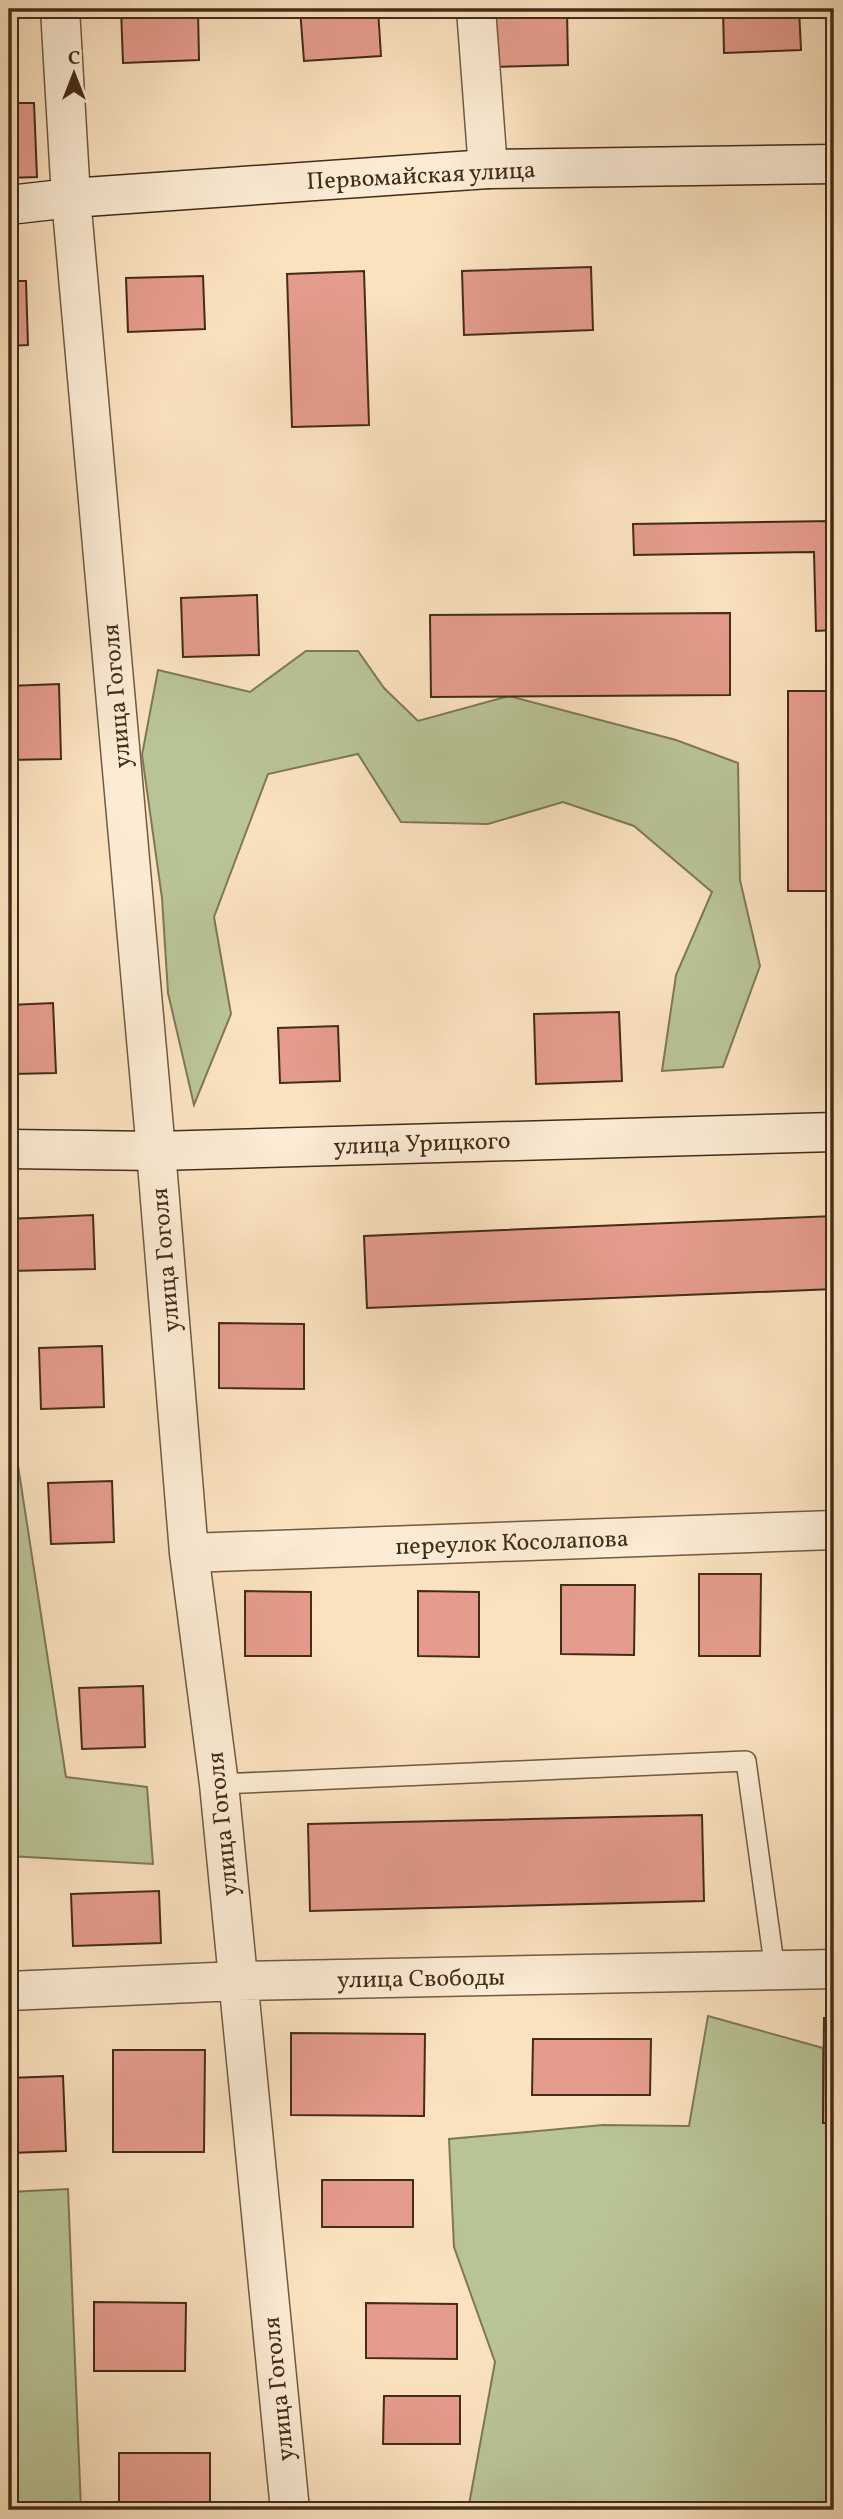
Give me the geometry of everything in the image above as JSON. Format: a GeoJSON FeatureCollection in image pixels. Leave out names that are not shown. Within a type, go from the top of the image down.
{"type":"FeatureCollection","features":[{"type":"Feature","properties":{"kind":"street","name":"улица Гоголя"},"geometry":{"type":"LineString","coordinates":[[60,9],[71,198],[189,1553],[219,1784],[290,2510]]}},
{"type":"Feature","properties":{"kind":"street"},"geometry":{"type":"LineString","coordinates":[[476,9],[488,169]]}},
{"type":"Feature","properties":{"kind":"street","name":"Первомайская улица"},"geometry":{"type":"LineString","coordinates":[[9,205],[71,198],[488,169],[834,164]]}},
{"type":"Feature","properties":{"kind":"street","name":"улица Урицкого"},"geometry":{"type":"LineString","coordinates":[[9,1149],[156,1151],[834,1132]]}},
{"type":"Feature","properties":{"kind":"street","name":"переулок Косолапова"},"geometry":{"type":"LineString","coordinates":[[189,1553],[834,1530]]}},
{"type":"Feature","properties":{"kind":"street","name":"улица Свободы"},"geometry":{"type":"LineString","coordinates":[[9,1992],[238,1981],[834,1969]]}},
{"type":"Feature","properties":{"kind":"lane"},"geometry":{"type":"LineString","coordinates":[[219,1784],[746,1761],[775,1971]]}},
{"type":"Feature","properties":{"kind":"green space"},"geometry":{"type":"Polygon","coordinates":[[[306,651],[358,651],[384,688],[418,721],[509,696],[676,740],[738,763],[740,880],[760,966],[723,1067],[662,1071],[676,975],[712,892],[634,826],[563,802],[488,824],[401,822],[358,754],[268,774],[214,917],[231,1014],[194,1105],[168,993],[162,898],[142,755],[158,670],[250,692],[306,651]]]}},
{"type":"Feature","properties":{"kind":"green space"},"geometry":{"type":"Polygon","coordinates":[[[9,1407],[66,1777],[147,1787],[153,1864],[9,1856],[9,1407]]]}},
{"type":"Feature","properties":{"kind":"green space"},"geometry":{"type":"Polygon","coordinates":[[[708,2016],[823,2048],[823,2122],[834,2125],[834,2510],[468,2510],[495,2362],[454,2247],[449,2139],[603,2125],[689,2126],[708,2016]]]}},
{"type":"Feature","properties":{"kind":"green space"},"geometry":{"type":"Polygon","coordinates":[[[68,2189],[81,2510],[9,2510],[9,2192],[68,2189]]]}},
{"type":"Feature","properties":{"kind":"building"},"geometry":{"type":"Polygon","coordinates":[[[121,9],[198,9],[199,60],[123,63],[121,9]]]}},
{"type":"Feature","properties":{"kind":"building"},"geometry":{"type":"Polygon","coordinates":[[[300,9],[378,9],[381,56],[304,61],[300,9]]]}},
{"type":"Feature","properties":{"kind":"building"},"geometry":{"type":"Polygon","coordinates":[[[490,9],[567,9],[568,65],[492,67],[490,9]]]}},
{"type":"Feature","properties":{"kind":"building"},"geometry":{"type":"Polygon","coordinates":[[[723,9],[799,9],[801,50],[724,53],[723,9]]]}},
{"type":"Feature","properties":{"kind":"building"},"geometry":{"type":"Polygon","coordinates":[[[9,103],[34,103],[37,177],[9,178],[9,103]]]}},
{"type":"Feature","properties":{"kind":"building"},"geometry":{"type":"Polygon","coordinates":[[[591,267],[593,330],[464,335],[462,271],[591,267]]]}},
{"type":"Feature","properties":{"kind":"building"},"geometry":{"type":"Polygon","coordinates":[[[364,271],[369,425],[292,427],[287,274],[364,271]]]}},
{"type":"Feature","properties":{"kind":"building"},"geometry":{"type":"Polygon","coordinates":[[[203,276],[205,329],[128,332],[126,278],[203,276]]]}},
{"type":"Feature","properties":{"kind":"building"},"geometry":{"type":"Polygon","coordinates":[[[9,281],[26,281],[28,345],[9,346],[9,281]]]}},
{"type":"Feature","properties":{"kind":"building"},"geometry":{"type":"Polygon","coordinates":[[[834,521],[834,630],[816,631],[814,552],[634,555],[633,524],[834,521]]]}},
{"type":"Feature","properties":{"kind":"building"},"geometry":{"type":"Polygon","coordinates":[[[257,595],[259,655],[183,657],[181,598],[257,595]]]}},
{"type":"Feature","properties":{"kind":"building"},"geometry":{"type":"Polygon","coordinates":[[[730,613],[730,695],[431,697],[430,615],[730,613]]]}},
{"type":"Feature","properties":{"kind":"building"},"geometry":{"type":"Polygon","coordinates":[[[59,684],[61,759],[9,760],[9,686],[59,684]]]}},
{"type":"Feature","properties":{"kind":"building"},"geometry":{"type":"Polygon","coordinates":[[[788,691],[834,691],[834,891],[788,891],[788,691]]]}},
{"type":"Feature","properties":{"kind":"building"},"geometry":{"type":"Polygon","coordinates":[[[53,1003],[56,1073],[13,1074],[10,1005],[53,1003]]]}},
{"type":"Feature","properties":{"kind":"building"},"geometry":{"type":"Polygon","coordinates":[[[619,1012],[622,1081],[536,1084],[534,1014],[619,1012]]]}},
{"type":"Feature","properties":{"kind":"building"},"geometry":{"type":"Polygon","coordinates":[[[338,1026],[340,1081],[280,1083],[278,1028],[338,1026]]]}},
{"type":"Feature","properties":{"kind":"building"},"geometry":{"type":"Polygon","coordinates":[[[93,1215],[95,1269],[10,1271],[9,1219],[93,1215]]]}},
{"type":"Feature","properties":{"kind":"building"},"geometry":{"type":"Polygon","coordinates":[[[834,1216],[834,1289],[367,1308],[364,1236],[834,1216]]]}},
{"type":"Feature","properties":{"kind":"building"},"geometry":{"type":"Polygon","coordinates":[[[219,1323],[304,1324],[304,1389],[219,1388],[219,1323]]]}},
{"type":"Feature","properties":{"kind":"building"},"geometry":{"type":"Polygon","coordinates":[[[102,1346],[104,1407],[41,1409],[39,1348],[102,1346]]]}},
{"type":"Feature","properties":{"kind":"building"},"geometry":{"type":"Polygon","coordinates":[[[112,1481],[114,1542],[51,1544],[48,1483],[112,1481]]]}},
{"type":"Feature","properties":{"kind":"building"},"geometry":{"type":"Polygon","coordinates":[[[699,1574],[761,1574],[760,1656],[699,1656],[699,1574]]]}},
{"type":"Feature","properties":{"kind":"building"},"geometry":{"type":"Polygon","coordinates":[[[561,1585],[635,1585],[634,1655],[561,1654],[561,1585]]]}},
{"type":"Feature","properties":{"kind":"building"},"geometry":{"type":"Polygon","coordinates":[[[245,1591],[311,1592],[311,1656],[245,1656],[245,1591]]]}},
{"type":"Feature","properties":{"kind":"building"},"geometry":{"type":"Polygon","coordinates":[[[418,1591],[479,1592],[479,1657],[418,1656],[418,1591]]]}},
{"type":"Feature","properties":{"kind":"building"},"geometry":{"type":"Polygon","coordinates":[[[143,1686],[145,1747],[82,1749],[79,1688],[143,1686]]]}},
{"type":"Feature","properties":{"kind":"building"},"geometry":{"type":"Polygon","coordinates":[[[702,1815],[704,1901],[310,1911],[308,1824],[702,1815]]]}},
{"type":"Feature","properties":{"kind":"building"},"geometry":{"type":"Polygon","coordinates":[[[159,1891],[161,1943],[73,1946],[71,1894],[159,1891]]]}},
{"type":"Feature","properties":{"kind":"building"},"geometry":{"type":"Polygon","coordinates":[[[824,2018],[834,2018],[834,2123],[823,2123],[824,2018]]]}},
{"type":"Feature","properties":{"kind":"building"},"geometry":{"type":"Polygon","coordinates":[[[291,2033],[425,2034],[424,2116],[291,2115],[291,2033]]]}},
{"type":"Feature","properties":{"kind":"building"},"geometry":{"type":"Polygon","coordinates":[[[533,2039],[651,2039],[650,2095],[532,2095],[533,2039]]]}},
{"type":"Feature","properties":{"kind":"building"},"geometry":{"type":"Polygon","coordinates":[[[113,2050],[205,2050],[204,2152],[113,2152],[113,2050]]]}},
{"type":"Feature","properties":{"kind":"building"},"geometry":{"type":"Polygon","coordinates":[[[63,2076],[66,2151],[9,2153],[9,2078],[63,2076]]]}},
{"type":"Feature","properties":{"kind":"building"},"geometry":{"type":"Polygon","coordinates":[[[322,2180],[413,2180],[413,2227],[322,2227],[322,2180]]]}},
{"type":"Feature","properties":{"kind":"building"},"geometry":{"type":"Polygon","coordinates":[[[94,2302],[186,2303],[185,2371],[94,2371],[94,2302]]]}},
{"type":"Feature","properties":{"kind":"building"},"geometry":{"type":"Polygon","coordinates":[[[366,2303],[457,2304],[457,2359],[366,2358],[366,2303]]]}},
{"type":"Feature","properties":{"kind":"building"},"geometry":{"type":"Polygon","coordinates":[[[384,2396],[460,2396],[460,2444],[383,2444],[384,2396]]]}},
{"type":"Feature","properties":{"kind":"building"},"geometry":{"type":"Polygon","coordinates":[[[119,2453],[210,2453],[210,2507],[119,2506],[119,2453]]]}},
{"type":"Feature","properties":{"kind":"building"},"geometry":{"type":"Polygon","coordinates":[[[352,2504],[430,2504],[430,2510],[352,2510],[352,2504]]]}}]}
